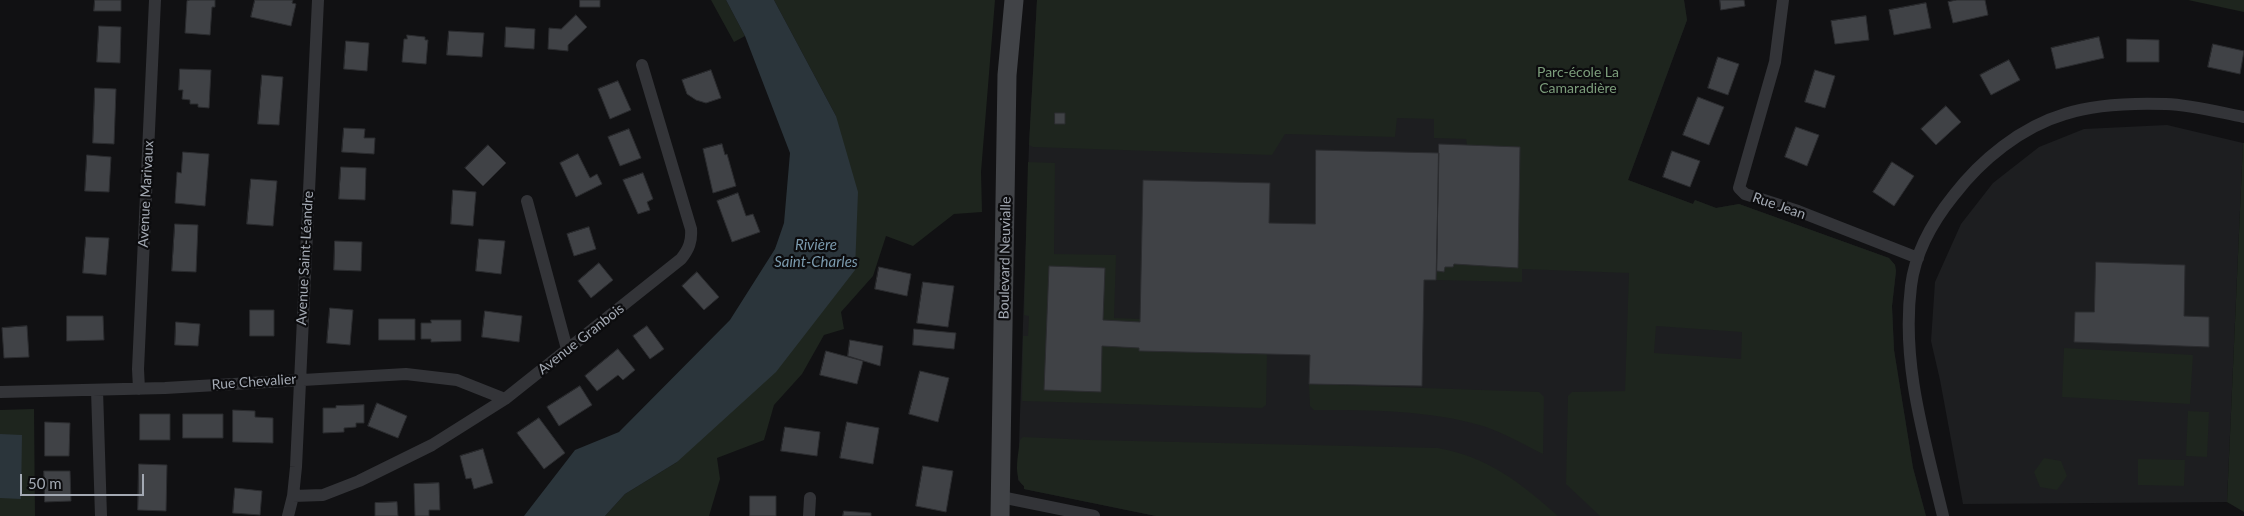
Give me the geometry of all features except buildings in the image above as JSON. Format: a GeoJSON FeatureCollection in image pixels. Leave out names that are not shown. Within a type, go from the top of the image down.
{"type":"FeatureCollection","features":[{"type":"Feature","properties":{"kind":"main road","name":"Boulevard Neuvialle"},"geometry":{"type":"LineString","coordinates":[[1000,516],[1007,75],[1014,0]]}},
{"type":"Feature","properties":{"kind":"street","name":"Avenue Marivaux"},"geometry":{"type":"LineString","coordinates":[[140,389],[138,370],[155,0]]}},
{"type":"Feature","properties":{"kind":"street","name":"Avenue Saint-Léandre"},"geometry":{"type":"LineString","coordinates":[[288,516],[293,496],[300,379],[318,0]]}},
{"type":"Feature","properties":{"kind":"street","name":"Rue Jean"},"geometry":{"type":"LineString","coordinates":[[1783,0],[1775,62],[1739,188],[1745,194],[1798,211],[1918,258]]}},
{"type":"Feature","properties":{"kind":"street","name":"Avenue Granbois"},"geometry":{"type":"LineString","coordinates":[[293,496],[323,495],[359,481],[432,445],[505,399],[681,259],[688,250],[692,240],[691,229],[642,65]]}},
{"type":"Feature","properties":{"kind":"street"},"geometry":{"type":"LineString","coordinates":[[1943,516],[1913,391],[1908,341],[1911,284],[1918,258],[1932,227],[1944,207],[1979,167],[2029,129],[2065,113],[2116,105],[2166,104],[2244,117]]}},
{"type":"Feature","properties":{"kind":"street"},"geometry":{"type":"LineString","coordinates":[[527,201],[567,350]]}},
{"type":"Feature","properties":{"kind":"street","name":"Rue Chevalier"},"geometry":{"type":"LineString","coordinates":[[0,392],[140,389],[406,374],[457,380],[505,399]]}},
{"type":"Feature","properties":{"kind":"street"},"geometry":{"type":"LineString","coordinates":[[97,390],[101,516]]}},
{"type":"Feature","properties":{"kind":"street"},"geometry":{"type":"LineString","coordinates":[[1001,497],[1094,516]]}},
{"type":"Feature","properties":{"kind":"street"},"geometry":{"type":"LineString","coordinates":[[809,516],[810,498]]}},
{"type":"Feature","properties":{"kind":"shaded area"},"geometry":{"type":"Polygon","coordinates":[[[1037,0],[1684,0],[1687,20],[1628,180],[1693,204],[1695,200],[1716,208],[1739,204],[1889,258],[1895,265],[1896,271],[1892,306],[1894,350],[1913,468],[1926,516],[1156,516],[1024,489],[1024,486],[1018,480],[1018,474],[1029,145],[1037,0]]]}},
{"type":"Feature","properties":{"kind":"shaded area"},"geometry":{"type":"Polygon","coordinates":[[[2167,125],[2243,143],[2227,502],[1963,504],[1931,341],[1935,282],[1961,224],[1993,183],[2039,147],[2084,129],[2167,125]]]}},
{"type":"Feature","properties":{"kind":"green space"},"geometry":{"type":"Polygon","coordinates":[[[711,0],[726,0],[745,36],[734,42],[711,0]]]}},
{"type":"Feature","properties":{"kind":"green space"},"geometry":{"type":"Polygon","coordinates":[[[774,0],[995,0],[981,172],[982,212],[954,214],[913,246],[886,236],[873,276],[841,312],[844,329],[824,335],[802,374],[774,405],[764,440],[717,458],[720,479],[709,516],[605,516],[625,494],[677,462],[836,116],[774,0]]]}},
{"type":"Feature","properties":{"kind":"green space","name":"Parc-école La Camaradière"},"geometry":{"type":"Polygon","coordinates":[[[1037,0],[1684,0],[1687,20],[1628,180],[1693,204],[1695,200],[1716,208],[1739,204],[1889,258],[1895,265],[1896,271],[1892,306],[1894,350],[1913,468],[1926,516],[1600,516],[1566,484],[1568,396],[1572,392],[1625,391],[1629,273],[1522,269],[1522,282],[1436,280],[1437,271],[1444,272],[1445,267],[1453,267],[1454,264],[1518,267],[1520,147],[1467,145],[1466,139],[1434,138],[1434,119],[1397,118],[1395,137],[1285,134],[1272,155],[1033,147],[1029,145],[1037,0]],[[1656,326],[1654,353],[1741,359],[1742,332],[1656,326]]]}},
{"type":"Feature","properties":{"kind":"green space"},"geometry":{"type":"Polygon","coordinates":[[[2188,0],[2244,0],[2244,12],[2188,0]]]}},
{"type":"Feature","properties":{"kind":"green space"},"geometry":{"type":"Polygon","coordinates":[[[2244,143],[2244,512],[2227,502],[2244,143]]]}},
{"type":"Feature","properties":{"kind":"green space"},"geometry":{"type":"Polygon","coordinates":[[[1028,162],[1055,163],[1054,254],[1116,255],[1114,318],[1140,319],[1140,322],[1103,320],[1105,268],[1049,266],[1044,390],[1100,392],[1102,346],[1139,348],[1140,351],[1267,354],[1266,405],[1262,408],[1022,401],[1023,336],[1028,336],[1029,316],[1024,315],[1028,162]]]}},
{"type":"Feature","properties":{"kind":"green space"},"geometry":{"type":"Polygon","coordinates":[[[2064,348],[2193,355],[2190,404],[2062,397],[2064,348]]]}},
{"type":"Feature","properties":{"kind":"green space"},"geometry":{"type":"Polygon","coordinates":[[[1309,384],[1539,392],[1544,397],[1543,454],[1483,426],[1442,417],[1399,412],[1314,410],[1310,406],[1309,384]]]}},
{"type":"Feature","properties":{"kind":"green space"},"geometry":{"type":"Polygon","coordinates":[[[34,409],[35,516],[0,516],[0,410],[34,409]]]}},
{"type":"Feature","properties":{"kind":"green space"},"geometry":{"type":"Polygon","coordinates":[[[2188,411],[2209,412],[2207,457],[2186,456],[2188,411]]]}},
{"type":"Feature","properties":{"kind":"green space"},"geometry":{"type":"Polygon","coordinates":[[[1023,437],[1438,448],[1473,458],[1503,473],[1517,482],[1558,516],[1156,516],[1024,489],[1017,471],[1020,440],[1023,437]]]}},
{"type":"Feature","properties":{"kind":"green space"},"geometry":{"type":"Polygon","coordinates":[[[2044,458],[2061,461],[2067,476],[2057,490],[2040,487],[2034,472],[2044,458]]]}},
{"type":"Feature","properties":{"kind":"green space"},"geometry":{"type":"Polygon","coordinates":[[[2138,459],[2185,460],[2184,486],[2138,485],[2138,459]]]}},
{"type":"Feature","properties":{"kind":"water","name":"Rivière Saint-Charles"},"geometry":{"type":"Polygon","coordinates":[[[726,0],[774,0],[836,116],[858,192],[855,270],[776,372],[677,462],[625,494],[605,516],[524,516],[575,450],[619,432],[730,320],[775,249],[784,223],[790,153],[745,36],[726,0]]]}},
{"type":"Feature","properties":{"kind":"water"},"geometry":{"type":"Polygon","coordinates":[[[0,434],[22,435],[21,499],[0,498],[0,434]]]}}]}
